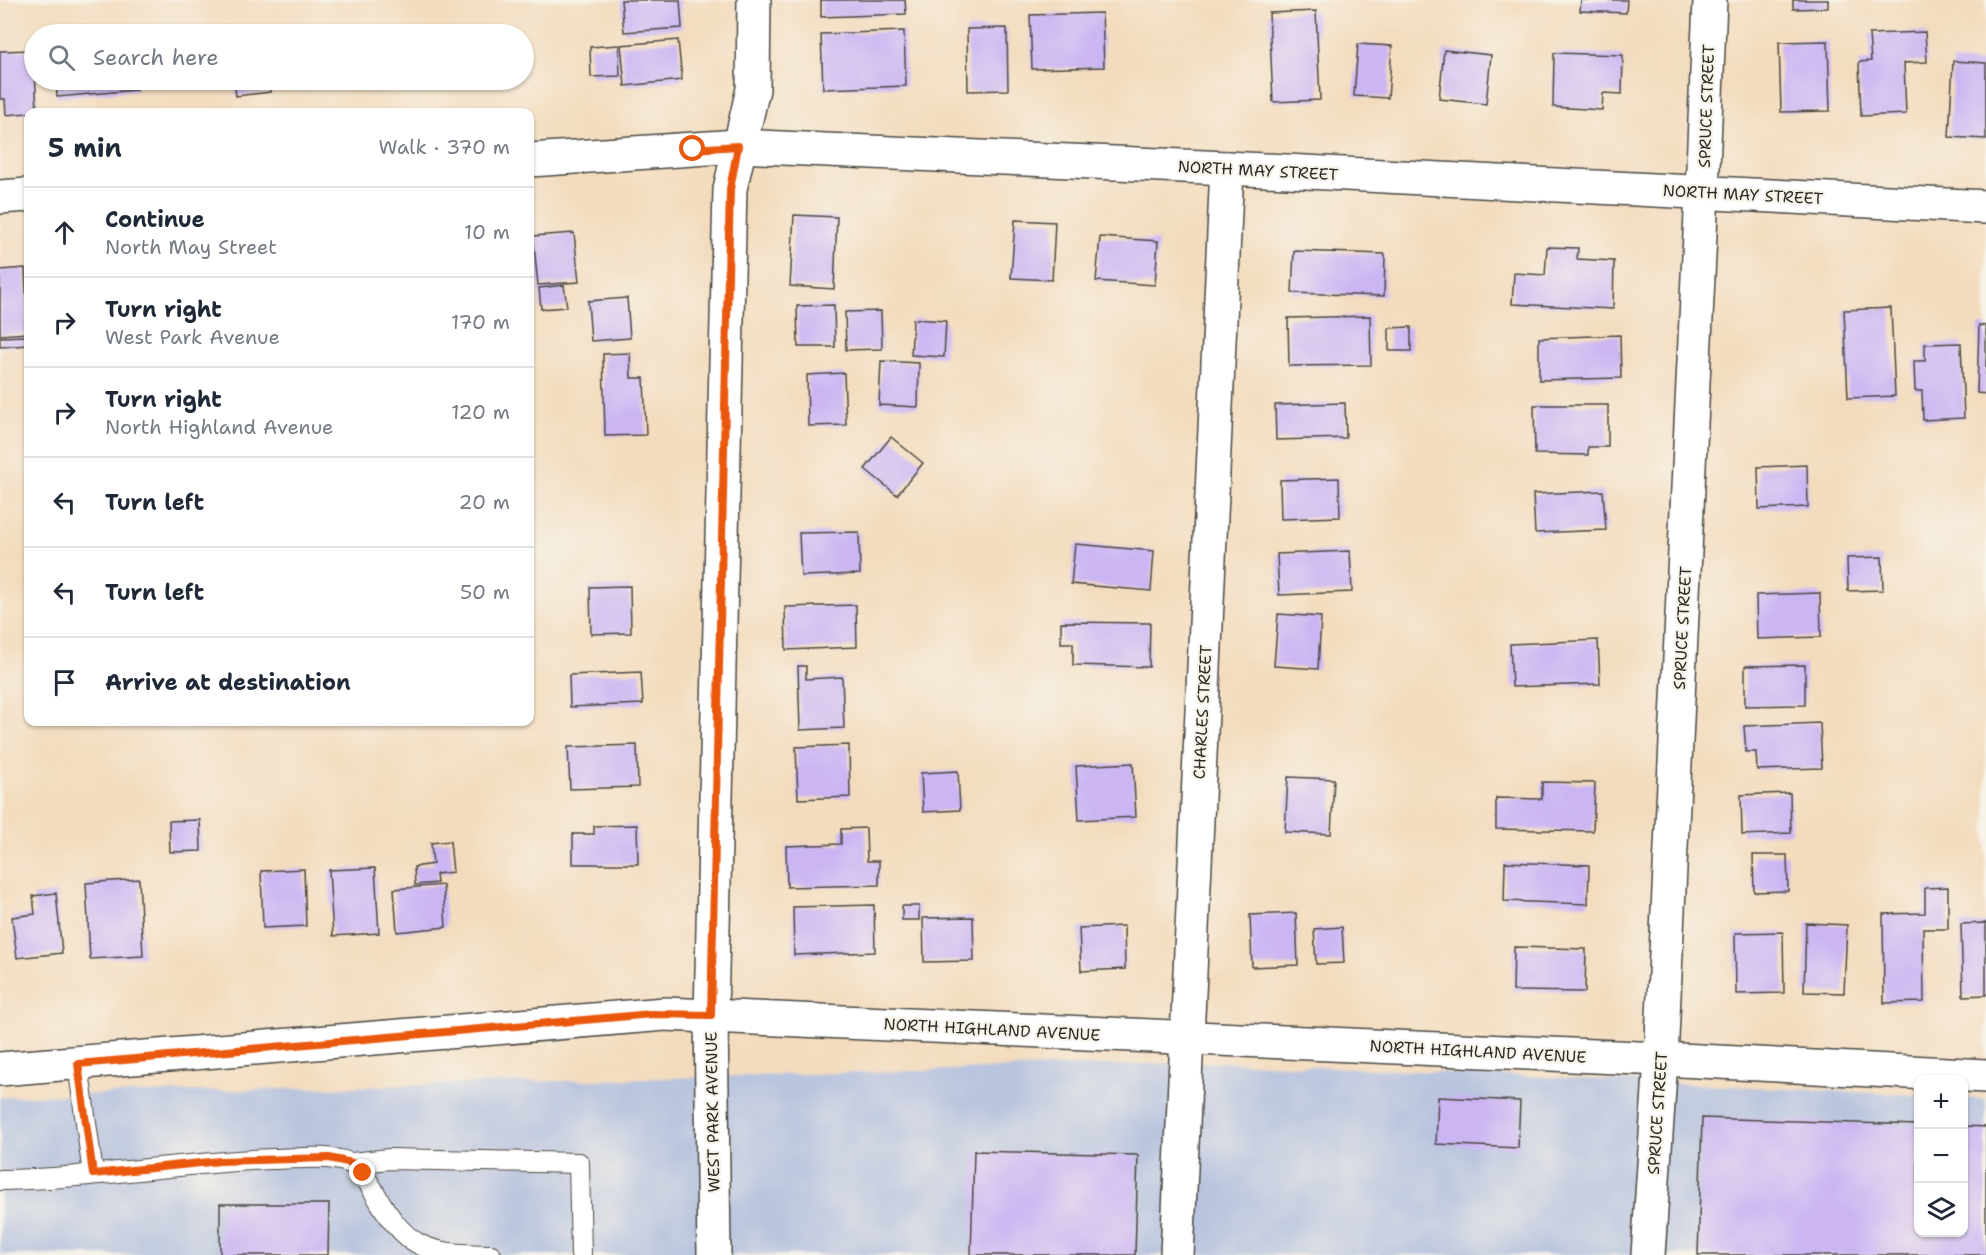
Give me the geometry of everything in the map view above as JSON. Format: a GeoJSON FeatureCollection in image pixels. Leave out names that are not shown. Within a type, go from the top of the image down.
{"type":"FeatureCollection","features":[{"type":"Feature","properties":{"kind":"street","name":"WEST PARK AVENUE"},"geometry":{"type":"LineString","coordinates":[[714,1255],[711,1015],[730,189],[738,146],[753,89],[754,0]]}},
{"type":"Feature","properties":{"kind":"street","name":"SPRUCE STREET"},"geometry":{"type":"LineString","coordinates":[[1648,1255],[1661,1059],[1710,0]]}},
{"type":"Feature","properties":{"kind":"street","name":"NORTH MAY STREET"},"geometry":{"type":"LineString","coordinates":[[534,160],[738,146],[1227,168],[1986,207]]}},
{"type":"Feature","properties":{"kind":"street","name":"CHARLES STREET"},"geometry":{"type":"LineString","coordinates":[[1177,1255],[1227,168]]}},
{"type":"Feature","properties":{"kind":"street"},"geometry":{"type":"LineString","coordinates":[[0,197],[24,195]]}},
{"type":"Feature","properties":{"kind":"street","name":"NORTH HIGHLAND AVENUE"},"geometry":{"type":"LineString","coordinates":[[0,1070],[652,1014],[1661,1059],[1986,1076]]}},
{"type":"Feature","properties":{"kind":"lane"},"geometry":{"type":"LineString","coordinates":[[78,1064],[93,1174]]}},
{"type":"Feature","properties":{"kind":"lane"},"geometry":{"type":"LineString","coordinates":[[0,1180],[41,1179],[220,1161],[329,1158],[352,1163],[389,1159],[579,1163],[581,1255]]}},
{"type":"Feature","properties":{"kind":"lane"},"geometry":{"type":"LineString","coordinates":[[352,1163],[363,1173],[376,1196],[407,1238],[428,1250],[452,1254],[491,1255]]}},
{"type":"Feature","properties":{"kind":"shaded area"},"geometry":{"type":"Polygon","coordinates":[[[1227,1062],[1914,1095],[1914,1237],[1968,1237],[1968,1098],[1986,1099],[1986,1255],[0,1255],[0,1097],[1227,1062]]]}},
{"type":"Feature","properties":{"kind":"building"},"geometry":{"type":"Polygon","coordinates":[[[621,0],[680,0],[682,28],[624,32],[621,0]]]}},
{"type":"Feature","properties":{"kind":"building"},"geometry":{"type":"Polygon","coordinates":[[[821,0],[905,0],[906,14],[821,17],[821,0]]]}},
{"type":"Feature","properties":{"kind":"building"},"geometry":{"type":"Polygon","coordinates":[[[1581,0],[1627,0],[1626,13],[1580,11],[1581,0]]]}},
{"type":"Feature","properties":{"kind":"building"},"geometry":{"type":"Polygon","coordinates":[[[1793,0],[1828,0],[1828,8],[1793,9],[1793,0]]]}},
{"type":"Feature","properties":{"kind":"building"},"geometry":{"type":"Polygon","coordinates":[[[1316,11],[1320,100],[1273,102],[1269,13],[1316,11]]]}},
{"type":"Feature","properties":{"kind":"building"},"geometry":{"type":"Polygon","coordinates":[[[1102,13],[1104,67],[1032,69],[1030,15],[1102,13]]]}},
{"type":"Feature","properties":{"kind":"building"},"geometry":{"type":"Polygon","coordinates":[[[1007,28],[1008,90],[968,91],[967,29],[1007,28]]]}},
{"type":"Feature","properties":{"kind":"building"},"geometry":{"type":"Polygon","coordinates":[[[904,31],[906,86],[823,89],[821,34],[904,31]]]}},
{"type":"Feature","properties":{"kind":"building"},"geometry":{"type":"Polygon","coordinates":[[[1925,32],[1927,62],[1904,63],[1906,114],[1861,116],[1859,62],[1871,61],[1869,34],[1925,32]]]}},
{"type":"Feature","properties":{"kind":"building"},"geometry":{"type":"Polygon","coordinates":[[[678,40],[682,80],[625,86],[621,45],[678,40]]]}},
{"type":"Feature","properties":{"kind":"building"},"geometry":{"type":"Polygon","coordinates":[[[1828,41],[1830,111],[1781,112],[1779,42],[1828,41]]]}},
{"type":"Feature","properties":{"kind":"building"},"geometry":{"type":"Polygon","coordinates":[[[1358,44],[1392,46],[1388,98],[1354,96],[1358,44]]]}},
{"type":"Feature","properties":{"kind":"building"},"geometry":{"type":"Polygon","coordinates":[[[619,45],[620,76],[591,77],[590,47],[619,45]]]}},
{"type":"Feature","properties":{"kind":"building"},"geometry":{"type":"Polygon","coordinates":[[[24,50],[24,90],[36,90],[37,108],[24,108],[24,113],[6,115],[5,99],[0,99],[0,51],[24,50]]]}},
{"type":"Feature","properties":{"kind":"building"},"geometry":{"type":"Polygon","coordinates":[[[1444,50],[1491,55],[1486,104],[1439,99],[1444,50]]]}},
{"type":"Feature","properties":{"kind":"building"},"geometry":{"type":"Polygon","coordinates":[[[1554,53],[1623,55],[1622,94],[1603,93],[1602,110],[1553,107],[1554,53]]]}},
{"type":"Feature","properties":{"kind":"building"},"geometry":{"type":"Polygon","coordinates":[[[1953,61],[1986,63],[1986,139],[1949,137],[1953,61]]]}},
{"type":"Feature","properties":{"kind":"building"},"geometry":{"type":"Polygon","coordinates":[[[57,90],[136,90],[57,97],[57,90]]]}},
{"type":"Feature","properties":{"kind":"building"},"geometry":{"type":"Polygon","coordinates":[[[235,90],[270,90],[270,92],[236,96],[235,90]]]}},
{"type":"Feature","properties":{"kind":"building"},"geometry":{"type":"Polygon","coordinates":[[[794,215],[837,217],[834,289],[790,286],[794,215]]]}},
{"type":"Feature","properties":{"kind":"building"},"geometry":{"type":"Polygon","coordinates":[[[1015,220],[1055,222],[1052,280],[1011,278],[1015,220]]]}},
{"type":"Feature","properties":{"kind":"building"},"geometry":{"type":"Polygon","coordinates":[[[574,233],[579,282],[538,285],[534,236],[574,233]]]}},
{"type":"Feature","properties":{"kind":"building"},"geometry":{"type":"Polygon","coordinates":[[[1100,237],[1158,241],[1155,285],[1096,281],[1100,237]]]}},
{"type":"Feature","properties":{"kind":"building"},"geometry":{"type":"Polygon","coordinates":[[[1547,247],[1578,248],[1577,259],[1614,261],[1613,309],[1512,304],[1514,273],[1545,275],[1547,247]]]}},
{"type":"Feature","properties":{"kind":"building"},"geometry":{"type":"Polygon","coordinates":[[[1294,251],[1385,254],[1384,296],[1292,293],[1294,251]]]}},
{"type":"Feature","properties":{"kind":"building"},"geometry":{"type":"Polygon","coordinates":[[[24,268],[24,333],[0,335],[0,270],[24,268]]]}},
{"type":"Feature","properties":{"kind":"building"},"geometry":{"type":"Polygon","coordinates":[[[564,285],[567,307],[541,309],[539,288],[564,285]]]}},
{"type":"Feature","properties":{"kind":"building"},"geometry":{"type":"Polygon","coordinates":[[[627,298],[630,338],[591,341],[588,301],[627,298]]]}},
{"type":"Feature","properties":{"kind":"building"},"geometry":{"type":"Polygon","coordinates":[[[834,305],[835,347],[798,347],[797,306],[834,305]]]}},
{"type":"Feature","properties":{"kind":"building"},"geometry":{"type":"Polygon","coordinates":[[[1891,308],[1895,396],[1848,398],[1844,310],[1891,308]]]}},
{"type":"Feature","properties":{"kind":"building"},"geometry":{"type":"Polygon","coordinates":[[[881,311],[882,349],[846,350],[845,312],[881,311]]]}},
{"type":"Feature","properties":{"kind":"building"},"geometry":{"type":"Polygon","coordinates":[[[1370,316],[1371,365],[1289,366],[1288,318],[1370,316]]]}},
{"type":"Feature","properties":{"kind":"building"},"geometry":{"type":"Polygon","coordinates":[[[913,319],[946,321],[944,357],[911,355],[913,319]]]}},
{"type":"Feature","properties":{"kind":"building"},"geometry":{"type":"Polygon","coordinates":[[[1979,325],[1986,326],[1986,394],[1977,393],[1979,325]]]}},
{"type":"Feature","properties":{"kind":"building"},"geometry":{"type":"Polygon","coordinates":[[[1411,327],[1411,351],[1389,351],[1389,328],[1411,327]]]}},
{"type":"Feature","properties":{"kind":"building"},"geometry":{"type":"Polygon","coordinates":[[[1620,335],[1621,378],[1539,380],[1539,338],[1620,335]]]}},
{"type":"Feature","properties":{"kind":"building"},"geometry":{"type":"Polygon","coordinates":[[[24,336],[24,345],[0,347],[0,337],[24,336]]]}},
{"type":"Feature","properties":{"kind":"building"},"geometry":{"type":"Polygon","coordinates":[[[1961,343],[1964,418],[1923,420],[1922,391],[1915,391],[1914,361],[1925,361],[1925,344],[1961,343]]]}},
{"type":"Feature","properties":{"kind":"building"},"geometry":{"type":"Polygon","coordinates":[[[630,353],[631,378],[644,378],[646,435],[605,436],[603,354],[630,353]]]}},
{"type":"Feature","properties":{"kind":"building"},"geometry":{"type":"Polygon","coordinates":[[[881,361],[919,363],[918,407],[879,405],[881,361]]]}},
{"type":"Feature","properties":{"kind":"building"},"geometry":{"type":"Polygon","coordinates":[[[844,373],[846,425],[808,426],[807,375],[844,373]]]}},
{"type":"Feature","properties":{"kind":"building"},"geometry":{"type":"Polygon","coordinates":[[[1345,403],[1346,438],[1276,440],[1275,405],[1345,403]]]}},
{"type":"Feature","properties":{"kind":"building"},"geometry":{"type":"Polygon","coordinates":[[[1534,405],[1608,405],[1608,447],[1588,447],[1588,455],[1535,454],[1534,405]]]}},
{"type":"Feature","properties":{"kind":"building"},"geometry":{"type":"Polygon","coordinates":[[[891,437],[923,463],[897,495],[865,469],[891,437]]]}},
{"type":"Feature","properties":{"kind":"building"},"geometry":{"type":"Polygon","coordinates":[[[1807,465],[1808,507],[1759,509],[1758,467],[1807,465]]]}},
{"type":"Feature","properties":{"kind":"building"},"geometry":{"type":"Polygon","coordinates":[[[1339,478],[1340,517],[1281,519],[1280,480],[1339,478]]]}},
{"type":"Feature","properties":{"kind":"building"},"geometry":{"type":"Polygon","coordinates":[[[1603,491],[1606,530],[1535,533],[1533,494],[1603,491]]]}},
{"type":"Feature","properties":{"kind":"building"},"geometry":{"type":"Polygon","coordinates":[[[859,532],[860,574],[801,576],[799,533],[859,532]]]}},
{"type":"Feature","properties":{"kind":"building"},"geometry":{"type":"Polygon","coordinates":[[[1075,544],[1154,551],[1151,591],[1071,584],[1075,544]]]}},
{"type":"Feature","properties":{"kind":"building"},"geometry":{"type":"Polygon","coordinates":[[[1350,551],[1352,592],[1279,595],[1277,554],[1350,551]]]}},
{"type":"Feature","properties":{"kind":"building"},"geometry":{"type":"Polygon","coordinates":[[[1882,557],[1883,590],[1848,591],[1847,558],[1882,557]]]}},
{"type":"Feature","properties":{"kind":"building"},"geometry":{"type":"Polygon","coordinates":[[[630,586],[631,633],[591,634],[590,587],[630,586]]]}},
{"type":"Feature","properties":{"kind":"building"},"geometry":{"type":"Polygon","coordinates":[[[1820,593],[1821,637],[1757,639],[1756,595],[1820,593]]]}},
{"type":"Feature","properties":{"kind":"building"},"geometry":{"type":"Polygon","coordinates":[[[856,605],[857,647],[786,650],[785,607],[856,605]]]}},
{"type":"Feature","properties":{"kind":"building"},"geometry":{"type":"Polygon","coordinates":[[[1278,614],[1321,617],[1318,669],[1274,666],[1278,614]]]}},
{"type":"Feature","properties":{"kind":"building"},"geometry":{"type":"Polygon","coordinates":[[[1061,622],[1150,623],[1149,667],[1073,665],[1073,643],[1061,643],[1061,622]]]}},
{"type":"Feature","properties":{"kind":"building"},"geometry":{"type":"Polygon","coordinates":[[[1598,640],[1600,684],[1512,687],[1510,644],[1598,640]]]}},
{"type":"Feature","properties":{"kind":"building"},"geometry":{"type":"Polygon","coordinates":[[[1805,665],[1805,705],[1745,706],[1745,666],[1805,665]]]}},
{"type":"Feature","properties":{"kind":"building"},"geometry":{"type":"Polygon","coordinates":[[[798,666],[806,666],[806,679],[842,677],[844,728],[800,730],[798,666]]]}},
{"type":"Feature","properties":{"kind":"building"},"geometry":{"type":"Polygon","coordinates":[[[641,672],[643,704],[570,707],[569,675],[641,672]]]}},
{"type":"Feature","properties":{"kind":"building"},"geometry":{"type":"Polygon","coordinates":[[[1820,723],[1822,768],[1757,770],[1756,752],[1746,752],[1744,726],[1820,723]]]}},
{"type":"Feature","properties":{"kind":"building"},"geometry":{"type":"Polygon","coordinates":[[[637,745],[638,787],[570,789],[568,747],[637,745]]]}},
{"type":"Feature","properties":{"kind":"building"},"geometry":{"type":"Polygon","coordinates":[[[849,745],[850,797],[798,799],[796,747],[849,745]]]}},
{"type":"Feature","properties":{"kind":"building"},"geometry":{"type":"Polygon","coordinates":[[[1133,763],[1136,817],[1079,820],[1076,766],[1133,763]]]}},
{"type":"Feature","properties":{"kind":"building"},"geometry":{"type":"Polygon","coordinates":[[[958,771],[960,810],[923,812],[921,773],[958,771]]]}},
{"type":"Feature","properties":{"kind":"building"},"geometry":{"type":"Polygon","coordinates":[[[1288,777],[1334,779],[1331,834],[1285,832],[1288,777]]]}},
{"type":"Feature","properties":{"kind":"building"},"geometry":{"type":"Polygon","coordinates":[[[1542,782],[1595,783],[1593,831],[1496,829],[1496,798],[1542,799],[1542,782]]]}},
{"type":"Feature","properties":{"kind":"building"},"geometry":{"type":"Polygon","coordinates":[[[1790,793],[1791,833],[1742,835],[1741,795],[1790,793]]]}},
{"type":"Feature","properties":{"kind":"building"},"geometry":{"type":"Polygon","coordinates":[[[200,820],[201,851],[170,852],[169,821],[200,820]]]}},
{"type":"Feature","properties":{"kind":"building"},"geometry":{"type":"Polygon","coordinates":[[[637,825],[638,864],[573,864],[573,834],[594,834],[594,826],[637,825]]]}},
{"type":"Feature","properties":{"kind":"building"},"geometry":{"type":"Polygon","coordinates":[[[866,828],[867,861],[879,861],[879,885],[787,887],[786,846],[841,844],[841,829],[866,828]]]}},
{"type":"Feature","properties":{"kind":"building"},"geometry":{"type":"Polygon","coordinates":[[[450,841],[453,872],[436,874],[437,883],[415,885],[414,867],[433,864],[431,843],[450,841]]]}},
{"type":"Feature","properties":{"kind":"building"},"geometry":{"type":"Polygon","coordinates":[[[1753,855],[1787,855],[1788,891],[1754,892],[1753,855]]]}},
{"type":"Feature","properties":{"kind":"building"},"geometry":{"type":"Polygon","coordinates":[[[1505,862],[1589,865],[1588,904],[1504,901],[1505,862]]]}},
{"type":"Feature","properties":{"kind":"building"},"geometry":{"type":"Polygon","coordinates":[[[375,868],[379,933],[333,936],[329,870],[375,868]]]}},
{"type":"Feature","properties":{"kind":"building"},"geometry":{"type":"Polygon","coordinates":[[[304,869],[306,926],[263,928],[261,871],[304,869]]]}},
{"type":"Feature","properties":{"kind":"building"},"geometry":{"type":"Polygon","coordinates":[[[139,879],[143,956],[90,959],[86,883],[139,879]]]}},
{"type":"Feature","properties":{"kind":"building"},"geometry":{"type":"Polygon","coordinates":[[[443,885],[446,927],[397,932],[394,889],[443,885]]]}},
{"type":"Feature","properties":{"kind":"building"},"geometry":{"type":"Polygon","coordinates":[[[1948,887],[1948,929],[1923,929],[1924,1002],[1884,1003],[1883,914],[1925,913],[1925,888],[1948,887]]]}},
{"type":"Feature","properties":{"kind":"building"},"geometry":{"type":"Polygon","coordinates":[[[56,893],[62,953],[17,958],[12,917],[35,914],[33,896],[56,893]]]}},
{"type":"Feature","properties":{"kind":"building"},"geometry":{"type":"Polygon","coordinates":[[[874,905],[875,952],[794,955],[793,907],[874,905]]]}},
{"type":"Feature","properties":{"kind":"building"},"geometry":{"type":"Polygon","coordinates":[[[902,906],[919,906],[919,920],[902,920],[902,906]]]}},
{"type":"Feature","properties":{"kind":"building"},"geometry":{"type":"Polygon","coordinates":[[[1296,913],[1298,965],[1252,967],[1250,915],[1296,913]]]}},
{"type":"Feature","properties":{"kind":"building"},"geometry":{"type":"Polygon","coordinates":[[[973,917],[974,961],[924,962],[923,918],[973,917]]]}},
{"type":"Feature","properties":{"kind":"building"},"geometry":{"type":"Polygon","coordinates":[[[1806,923],[1847,925],[1844,993],[1804,992],[1806,923]]]}},
{"type":"Feature","properties":{"kind":"building"},"geometry":{"type":"Polygon","coordinates":[[[1986,923],[1986,995],[1963,996],[1961,924],[1986,923]]]}},
{"type":"Feature","properties":{"kind":"building"},"geometry":{"type":"Polygon","coordinates":[[[1124,926],[1125,969],[1081,971],[1079,928],[1124,926]]]}},
{"type":"Feature","properties":{"kind":"building"},"geometry":{"type":"Polygon","coordinates":[[[1342,927],[1344,963],[1316,964],[1314,929],[1342,927]]]}},
{"type":"Feature","properties":{"kind":"building"},"geometry":{"type":"Polygon","coordinates":[[[1783,932],[1784,993],[1736,994],[1735,933],[1783,932]]]}},
{"type":"Feature","properties":{"kind":"building"},"geometry":{"type":"Polygon","coordinates":[[[1514,947],[1586,949],[1585,992],[1513,991],[1514,947]]]}},
{"type":"Feature","properties":{"kind":"building"},"geometry":{"type":"Polygon","coordinates":[[[1438,1097],[1520,1101],[1518,1148],[1436,1144],[1438,1097]]]}},
{"type":"Feature","properties":{"kind":"building"},"geometry":{"type":"Polygon","coordinates":[[[1702,1118],[1914,1125],[1914,1237],[1968,1237],[1968,1126],[1986,1127],[1986,1255],[1698,1255],[1702,1118]]]}},
{"type":"Feature","properties":{"kind":"building"},"geometry":{"type":"Polygon","coordinates":[[[974,1151],[1138,1155],[1135,1255],[971,1255],[974,1151]]]}},
{"type":"Feature","properties":{"kind":"building"},"geometry":{"type":"Polygon","coordinates":[[[220,1204],[329,1204],[328,1255],[220,1255],[220,1204]]]}},
{"type":"Feature","properties":{"kind":"route"},"geometry":{"type":"LineString","coordinates":[[363,1173],[352,1163],[329,1158],[220,1161],[93,1174],[78,1064],[652,1014],[711,1015],[730,189],[738,146],[693,149]]}}]}
